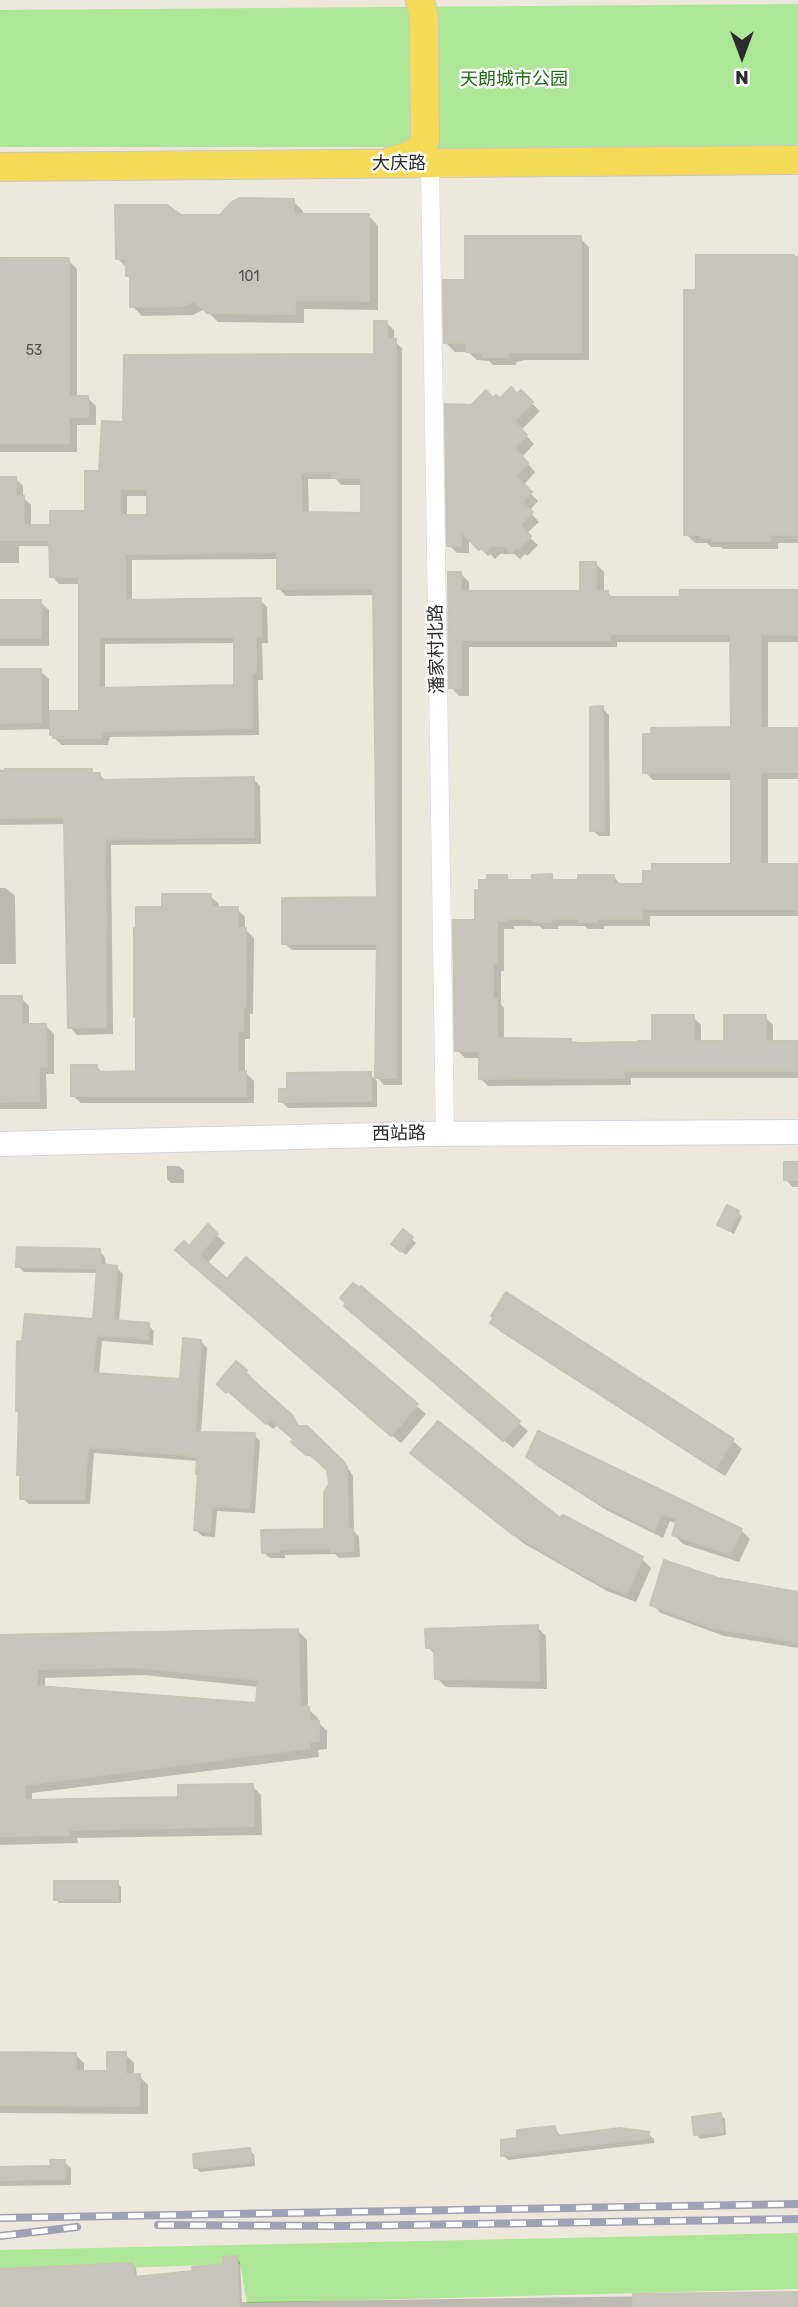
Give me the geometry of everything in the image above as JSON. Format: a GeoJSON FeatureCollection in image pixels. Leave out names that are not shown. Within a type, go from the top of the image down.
{"type":"FeatureCollection","features":[{"type":"Feature","properties":{"kind":"main road"},"geometry":{"type":"LineString","coordinates":[[378,164],[409,156],[422,148],[425,140],[424,19],[420,0]]}},
{"type":"Feature","properties":{"kind":"main road"},"geometry":{"type":"LineString","coordinates":[[441,0],[441,148],[446,155],[460,163]]}},
{"type":"Feature","properties":{"kind":"main road","name":"大庆路"},"geometry":{"type":"LineString","coordinates":[[0,167],[798,160]]}},
{"type":"Feature","properties":{"kind":"street","name":"潘家村北路"},"geometry":{"type":"LineString","coordinates":[[430,164],[445,1133]]}},
{"type":"Feature","properties":{"kind":"street","name":"西站路"},"geometry":{"type":"LineString","coordinates":[[0,1144],[445,1133],[798,1132]]}},
{"type":"Feature","properties":{"kind":"green space","name":"天朗城市公园"},"geometry":{"type":"Polygon","coordinates":[[[798,4],[798,151],[455,154],[441,148],[422,147],[0,147],[0,10],[798,4]]]}},
{"type":"Feature","properties":{"kind":"green space"},"geometry":{"type":"Polygon","coordinates":[[[798,2233],[798,2289],[247,2303],[240,2264],[0,2272],[0,2250],[798,2233]]]}},
{"type":"Feature","properties":{"kind":"building"},"geometry":{"type":"Polygon","coordinates":[[[240,198],[294,199],[294,214],[369,214],[369,301],[295,300],[295,314],[207,313],[194,301],[182,306],[130,307],[130,276],[126,276],[126,259],[116,259],[115,205],[167,205],[181,215],[220,215],[232,202],[240,198]]]}},
{"type":"Feature","properties":{"kind":"building"},"geometry":{"type":"Polygon","coordinates":[[[465,236],[581,236],[581,352],[515,352],[508,353],[508,357],[482,357],[482,353],[466,352],[466,343],[444,343],[443,280],[465,280],[465,236]]]}},
{"type":"Feature","properties":{"kind":"building"},"geometry":{"type":"Polygon","coordinates":[[[696,255],[798,257],[798,535],[770,535],[770,541],[712,541],[712,538],[700,538],[700,535],[684,535],[684,290],[696,290],[696,255]]]}},
{"type":"Feature","properties":{"kind":"building"},"geometry":{"type":"Polygon","coordinates":[[[0,258],[69,258],[69,396],[88,396],[88,417],[69,417],[69,443],[0,443],[0,258]]]}},
{"type":"Feature","properties":{"kind":"building"},"geometry":{"type":"Polygon","coordinates":[[[374,321],[387,321],[387,339],[396,339],[396,1078],[375,1078],[377,944],[282,944],[282,898],[377,897],[373,588],[277,589],[277,552],[125,554],[126,600],[261,598],[261,636],[256,636],[256,673],[252,673],[252,728],[103,731],[101,738],[53,738],[53,735],[50,735],[50,711],[79,711],[79,577],[50,577],[49,540],[0,540],[0,477],[16,477],[16,496],[24,496],[24,525],[50,525],[50,511],[85,511],[85,471],[99,471],[102,421],[123,422],[124,355],[374,354],[374,321]],[[301,473],[302,512],[361,513],[361,478],[332,478],[332,473],[301,473]],[[120,489],[121,515],[147,515],[147,489],[120,489]],[[99,637],[99,688],[234,685],[234,637],[99,637]]]}},
{"type":"Feature","properties":{"kind":"building"},"geometry":{"type":"Polygon","coordinates":[[[511,387],[517,394],[521,390],[533,402],[514,421],[527,435],[515,448],[528,463],[516,476],[532,492],[522,502],[533,512],[520,525],[531,536],[511,553],[505,546],[491,546],[486,552],[481,548],[479,550],[461,532],[461,546],[447,546],[445,404],[471,405],[486,390],[493,398],[496,395],[500,399],[511,387]]]}},
{"type":"Feature","properties":{"kind":"building"},"geometry":{"type":"Polygon","coordinates":[[[580,562],[596,562],[596,591],[608,591],[608,597],[680,597],[680,590],[798,590],[798,635],[760,634],[761,728],[798,728],[798,772],[760,772],[760,864],[798,864],[798,909],[642,909],[642,919],[597,919],[597,922],[579,922],[579,919],[551,919],[551,922],[533,922],[533,919],[497,921],[497,963],[493,963],[493,999],[497,999],[497,1038],[571,1039],[571,1042],[580,1043],[652,1041],[652,1015],[694,1015],[694,1041],[724,1041],[724,1015],[766,1015],[766,1041],[798,1041],[798,1071],[624,1071],[624,1078],[479,1079],[479,1051],[455,1051],[453,920],[475,920],[475,890],[479,890],[479,880],[487,880],[487,875],[507,875],[507,880],[532,880],[532,875],[552,874],[552,880],[578,880],[578,875],[614,875],[614,884],[643,884],[643,871],[652,871],[652,864],[731,864],[731,772],[643,773],[643,734],[651,734],[651,728],[731,727],[730,634],[610,634],[610,640],[461,640],[461,688],[449,688],[448,572],[461,572],[461,591],[580,591],[580,562]]]}},
{"type":"Feature","properties":{"kind":"building"},"geometry":{"type":"Polygon","coordinates":[[[0,600],[41,600],[41,638],[0,638],[0,600]]]}},
{"type":"Feature","properties":{"kind":"building"},"geometry":{"type":"Polygon","coordinates":[[[0,669],[41,669],[41,722],[0,723],[0,669]]]}},
{"type":"Feature","properties":{"kind":"building"},"geometry":{"type":"Polygon","coordinates":[[[603,706],[604,831],[590,831],[590,707],[603,706]]]}},
{"type":"Feature","properties":{"kind":"building"},"geometry":{"type":"Polygon","coordinates":[[[5,769],[92,769],[92,773],[100,773],[100,780],[254,777],[254,837],[105,839],[106,1027],[68,1028],[64,817],[0,818],[0,772],[5,772],[5,769]]]}},
{"type":"Feature","properties":{"kind":"building"},"geometry":{"type":"Polygon","coordinates":[[[162,894],[211,894],[211,907],[238,907],[238,928],[246,928],[246,1007],[243,1007],[243,1031],[238,1031],[238,1071],[246,1071],[246,1096],[71,1096],[71,1065],[97,1065],[97,1072],[136,1071],[136,907],[162,907],[162,894]]]}},
{"type":"Feature","properties":{"kind":"building"},"geometry":{"type":"Polygon","coordinates":[[[0,996],[22,996],[22,1024],[46,1024],[47,1066],[39,1067],[39,1101],[0,1102],[0,996]]]}},
{"type":"Feature","properties":{"kind":"building"},"geometry":{"type":"Polygon","coordinates":[[[371,1072],[371,1101],[279,1102],[279,1089],[287,1089],[287,1073],[371,1072]]]}},
{"type":"Feature","properties":{"kind":"building"},"geometry":{"type":"Polygon","coordinates":[[[784,1162],[798,1162],[798,1180],[784,1180],[784,1162]]]}},
{"type":"Feature","properties":{"kind":"building"},"geometry":{"type":"Polygon","coordinates":[[[727,1205],[739,1211],[730,1231],[717,1225],[727,1205]]]}},
{"type":"Feature","properties":{"kind":"building"},"geometry":{"type":"Polygon","coordinates":[[[208,1224],[218,1234],[199,1255],[227,1279],[246,1257],[418,1404],[391,1436],[175,1250],[184,1241],[189,1246],[208,1224]]]}},
{"type":"Feature","properties":{"kind":"building"},"geometry":{"type":"Polygon","coordinates":[[[403,1229],[413,1237],[401,1252],[391,1244],[403,1229]]]}},
{"type":"Feature","properties":{"kind":"building"},"geometry":{"type":"Polygon","coordinates":[[[17,1247],[100,1249],[101,1264],[117,1266],[113,1320],[149,1323],[148,1339],[96,1335],[93,1373],[180,1379],[183,1338],[201,1340],[195,1432],[255,1433],[249,1508],[212,1506],[210,1532],[194,1530],[197,1456],[88,1447],[84,1499],[20,1499],[20,1475],[17,1475],[17,1341],[22,1342],[25,1314],[93,1319],[97,1268],[16,1267],[17,1247]]]}},
{"type":"Feature","properties":{"kind":"building"},"geometry":{"type":"Polygon","coordinates":[[[353,1283],[360,1288],[361,1286],[520,1421],[503,1441],[344,1306],[346,1303],[340,1298],[353,1283]]]}},
{"type":"Feature","properties":{"kind":"building"},"geometry":{"type":"Polygon","coordinates":[[[506,1292],[734,1439],[715,1469],[565,1372],[567,1368],[563,1371],[490,1323],[494,1317],[491,1316],[506,1292]]]}},
{"type":"Feature","properties":{"kind":"building"},"geometry":{"type":"Polygon","coordinates":[[[236,1361],[247,1370],[246,1374],[292,1415],[298,1426],[307,1426],[344,1462],[347,1467],[348,1529],[353,1528],[354,1551],[331,1552],[331,1548],[279,1549],[279,1552],[262,1553],[261,1530],[324,1529],[324,1493],[329,1484],[327,1470],[311,1455],[306,1455],[291,1442],[293,1439],[270,1419],[266,1424],[217,1384],[236,1361]]]}},
{"type":"Feature","properties":{"kind":"building"},"geometry":{"type":"Polygon","coordinates":[[[438,1421],[560,1518],[563,1515],[643,1557],[627,1594],[596,1582],[512,1534],[410,1453],[438,1421]]]}},
{"type":"Feature","properties":{"kind":"building"},"geometry":{"type":"Polygon","coordinates":[[[538,1431],[742,1529],[730,1554],[672,1535],[677,1519],[661,1514],[654,1530],[597,1502],[526,1457],[538,1431]]]}},
{"type":"Feature","properties":{"kind":"building"},"geometry":{"type":"Polygon","coordinates":[[[664,1560],[718,1578],[798,1592],[798,1642],[713,1628],[650,1605],[664,1560]]]}},
{"type":"Feature","properties":{"kind":"building"},"geometry":{"type":"Polygon","coordinates":[[[538,1625],[539,1680],[435,1679],[434,1648],[426,1648],[425,1629],[538,1625]]]}},
{"type":"Feature","properties":{"kind":"building"},"geometry":{"type":"Polygon","coordinates":[[[298,1629],[300,1706],[309,1707],[310,1721],[319,1721],[319,1741],[310,1742],[310,1748],[24,1785],[25,1800],[178,1797],[178,1785],[253,1784],[254,1826],[69,1830],[69,1835],[0,1836],[0,1635],[298,1629]],[[134,1667],[37,1669],[37,1686],[256,1703],[258,1680],[134,1667]]]}},
{"type":"Feature","properties":{"kind":"building"},"geometry":{"type":"Polygon","coordinates":[[[54,1881],[118,1881],[118,1900],[54,1900],[54,1881]]]}},
{"type":"Feature","properties":{"kind":"building"},"geometry":{"type":"Polygon","coordinates":[[[0,2052],[76,2053],[76,2071],[107,2071],[107,2052],[126,2052],[126,2074],[140,2074],[139,2106],[0,2105],[0,2052]]]}},
{"type":"Feature","properties":{"kind":"building"},"geometry":{"type":"Polygon","coordinates":[[[721,2113],[723,2132],[694,2135],[692,2117],[721,2113]]]}},
{"type":"Feature","properties":{"kind":"building"},"geometry":{"type":"Polygon","coordinates":[[[555,2126],[557,2136],[620,2128],[649,2132],[649,2138],[501,2156],[501,2140],[517,2138],[517,2130],[555,2126]]]}},
{"type":"Feature","properties":{"kind":"building"},"geometry":{"type":"Polygon","coordinates":[[[250,2148],[252,2162],[194,2168],[193,2154],[250,2148]]]}},
{"type":"Feature","properties":{"kind":"building"},"geometry":{"type":"Polygon","coordinates":[[[50,2160],[65,2160],[65,2179],[0,2180],[0,2167],[51,2166],[50,2160]]]}},
{"type":"Feature","properties":{"kind":"building"},"geometry":{"type":"Polygon","coordinates":[[[237,2256],[239,2307],[0,2307],[0,2269],[133,2263],[134,2277],[193,2271],[192,2267],[224,2264],[223,2257],[237,2256]]]}},
{"type":"Feature","properties":{"kind":"building"},"geometry":{"type":"Polygon","coordinates":[[[798,2292],[798,2307],[633,2307],[633,2294],[798,2292]]]}},
{"type":"Feature","properties":{"kind":"railway"},"geometry":{"type":"LineString","coordinates":[[0,2218],[798,2204]]}},
{"type":"Feature","properties":{"kind":"railway"},"geometry":{"type":"LineString","coordinates":[[158,2225],[345,2226],[798,2219]]}},
{"type":"Feature","properties":{"kind":"railway"},"geometry":{"type":"LineString","coordinates":[[0,2236],[77,2227]]}}]}
